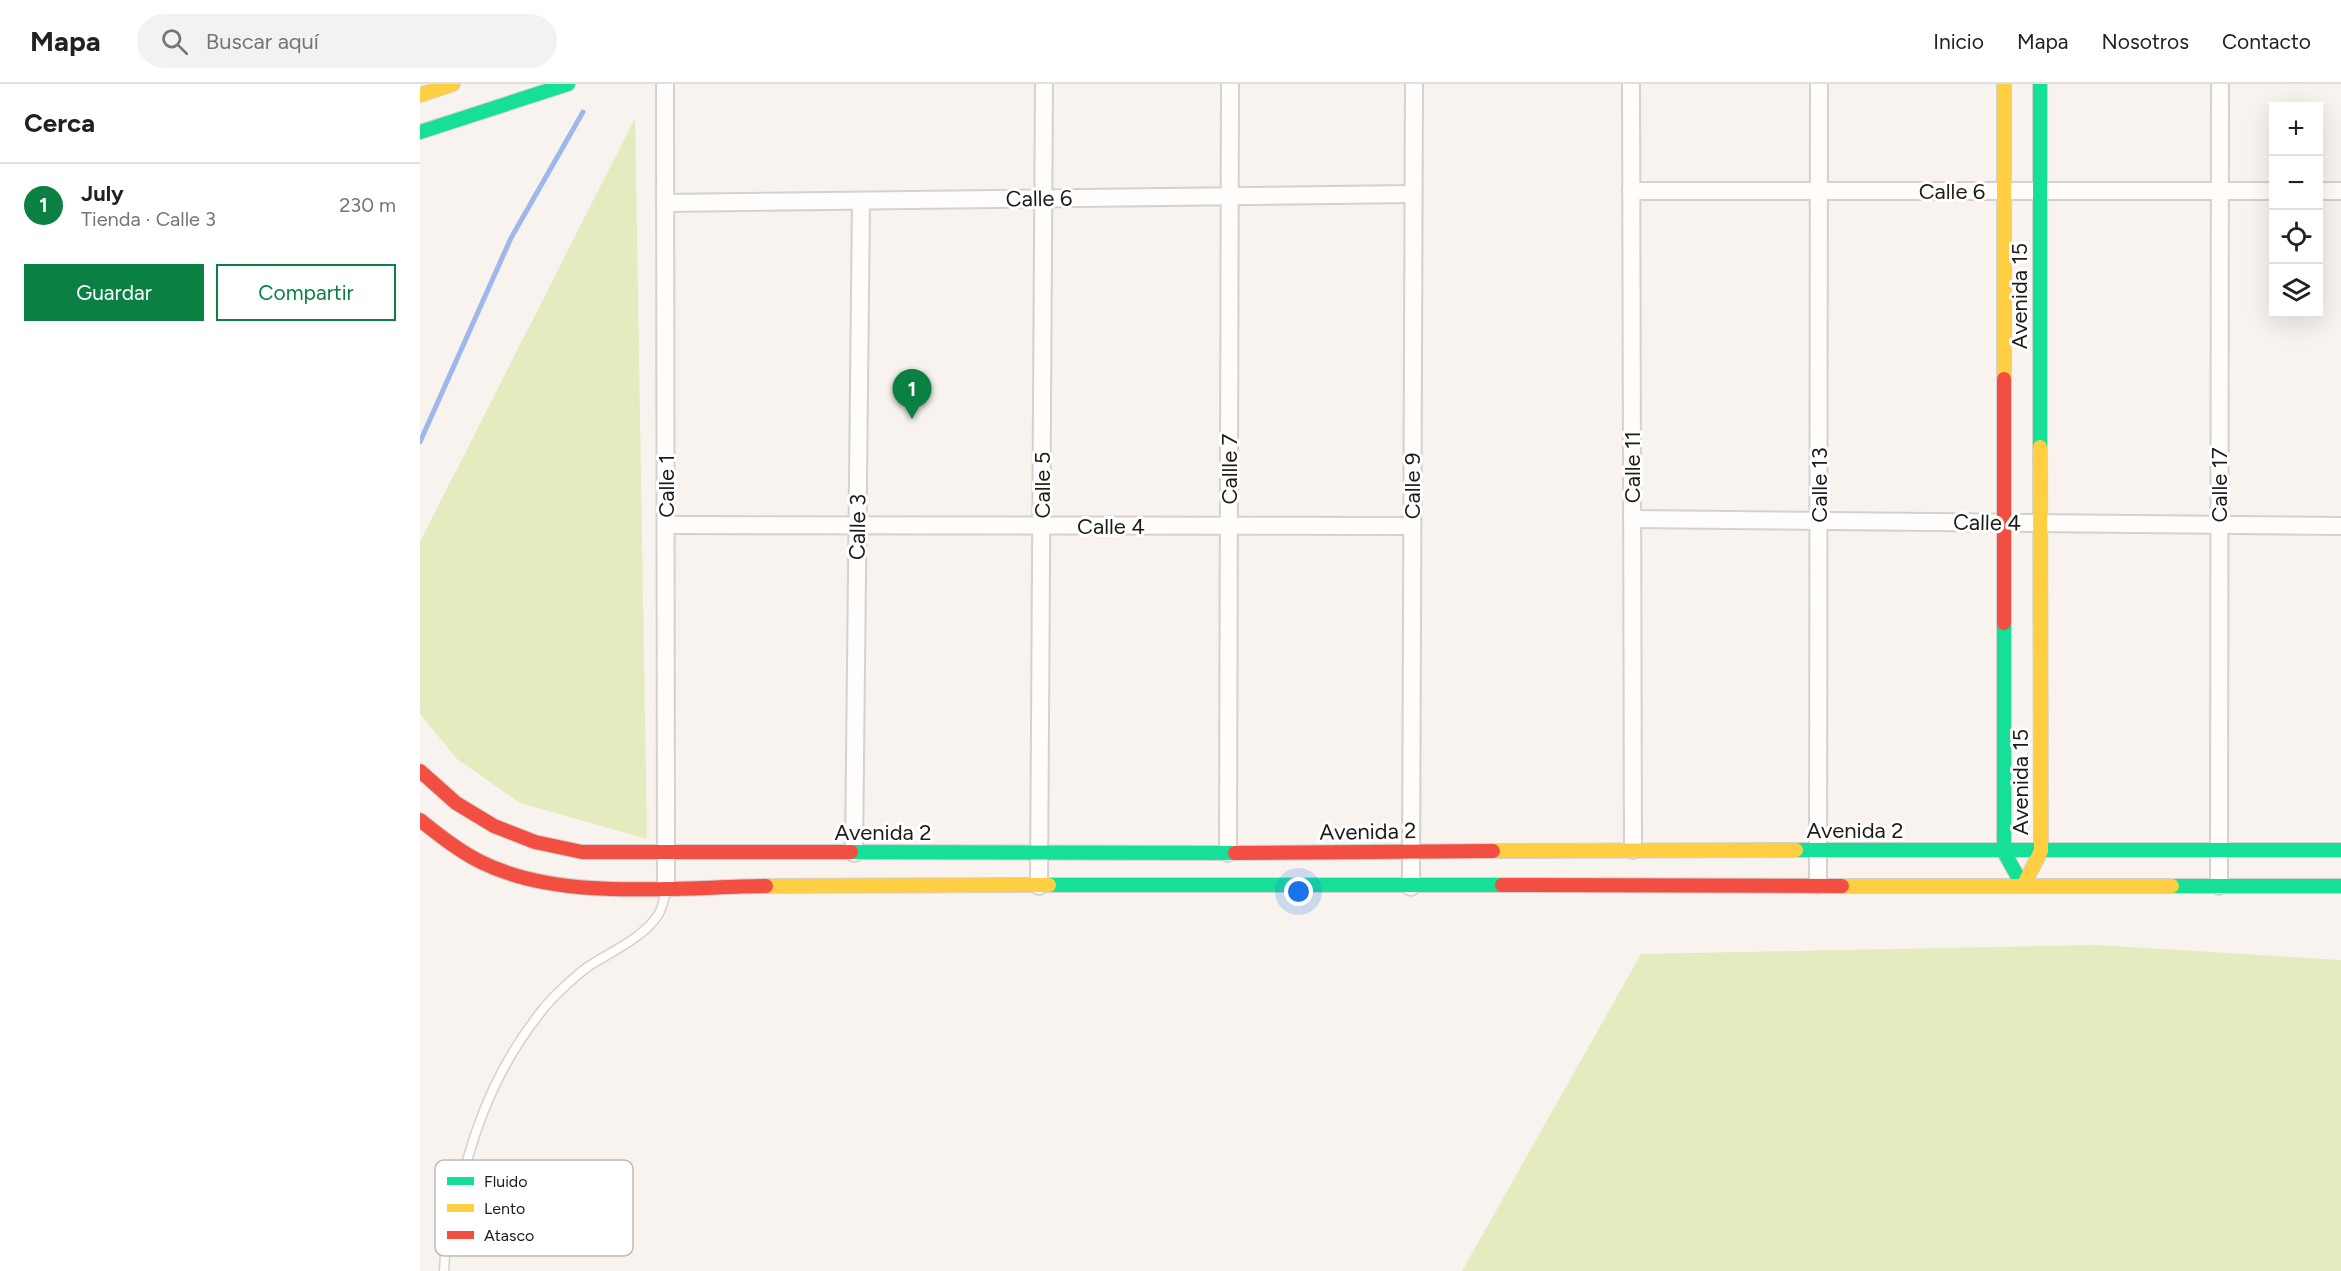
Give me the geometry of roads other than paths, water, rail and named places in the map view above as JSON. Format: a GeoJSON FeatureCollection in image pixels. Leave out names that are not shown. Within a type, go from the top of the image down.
{"type":"FeatureCollection","features":[{"type":"Feature","properties":{"kind":"main road"},"geometry":{"type":"LineString","coordinates":[[420,95],[453,84]]}},
{"type":"Feature","properties":{"kind":"main road"},"geometry":{"type":"LineString","coordinates":[[420,132],[568,84]]}},
{"type":"Feature","properties":{"kind":"main road","name":"Avenida 15"},"geometry":{"type":"LineString","coordinates":[[2004,84],[2004,852],[2023,886]]}},
{"type":"Feature","properties":{"kind":"main road","name":"Avenida 15"},"geometry":{"type":"LineString","coordinates":[[2023,886],[2041,851],[2040,84]]}},
{"type":"Feature","properties":{"kind":"main road","name":"Avenida 2"},"geometry":{"type":"LineString","coordinates":[[420,771],[441,792],[468,813],[522,839],[582,852],[2341,850]]}},
{"type":"Feature","properties":{"kind":"main road"},"geometry":{"type":"LineString","coordinates":[[420,820],[481,862],[539,882],[598,889],[811,885],[2341,886]]}},
{"type":"Feature","properties":{"kind":"street","name":"Calle 1"},"geometry":{"type":"LineString","coordinates":[[665,84],[666,889]]}},
{"type":"Feature","properties":{"kind":"street","name":"Calle 5"},"geometry":{"type":"LineString","coordinates":[[1039,886],[1044,84]]}},
{"type":"Feature","properties":{"kind":"street","name":"Callle 7"},"geometry":{"type":"LineString","coordinates":[[1228,853],[1230,84]]}},
{"type":"Feature","properties":{"kind":"street","name":"Calle 9"},"geometry":{"type":"LineString","coordinates":[[1412,887],[1413,84]]}},
{"type":"Feature","properties":{"kind":"street","name":"Calle 11"},"geometry":{"type":"LineString","coordinates":[[1631,84],[1633,850]]}},
{"type":"Feature","properties":{"kind":"street","name":"Calle 13"},"geometry":{"type":"LineString","coordinates":[[1818,885],[1819,84]]}},
{"type":"Feature","properties":{"kind":"street","name":"Calle 17"},"geometry":{"type":"LineString","coordinates":[[2219,886],[2220,84]]}},
{"type":"Feature","properties":{"kind":"street","name":"Calle 6"},"geometry":{"type":"LineString","coordinates":[[1631,191],[2269,191]]}},
{"type":"Feature","properties":{"kind":"street"},"geometry":{"type":"LineString","coordinates":[[2323,191],[2341,191]]}},
{"type":"Feature","properties":{"kind":"street","name":"Calle 6"},"geometry":{"type":"LineString","coordinates":[[665,203],[1413,194]]}},
{"type":"Feature","properties":{"kind":"street","name":"Calle 3"},"geometry":{"type":"LineString","coordinates":[[854,853],[861,201]]}},
{"type":"Feature","properties":{"kind":"street","name":"Calle 4"},"geometry":{"type":"LineString","coordinates":[[1632,519],[2341,526]]}},
{"type":"Feature","properties":{"kind":"street","name":"Calle 4"},"geometry":{"type":"LineString","coordinates":[[666,525],[1412,526]]}},
{"type":"Feature","properties":{"kind":"lane"},"geometry":{"type":"LineString","coordinates":[[466,1160],[480,1115],[498,1077],[540,1012],[587,968],[647,928],[660,913],[666,889]]}},
{"type":"Feature","properties":{"kind":"lane"},"geometry":{"type":"LineString","coordinates":[[444,1271],[445,1256]]}},
{"type":"Feature","properties":{"kind":"waterway"},"geometry":{"type":"LineString","coordinates":[[420,442],[511,238],[583,112]]}},
{"type":"Feature","properties":{"kind":"place","name":"July"},"geometry":{"type":"Point","coordinates":[912,419]}}]}
